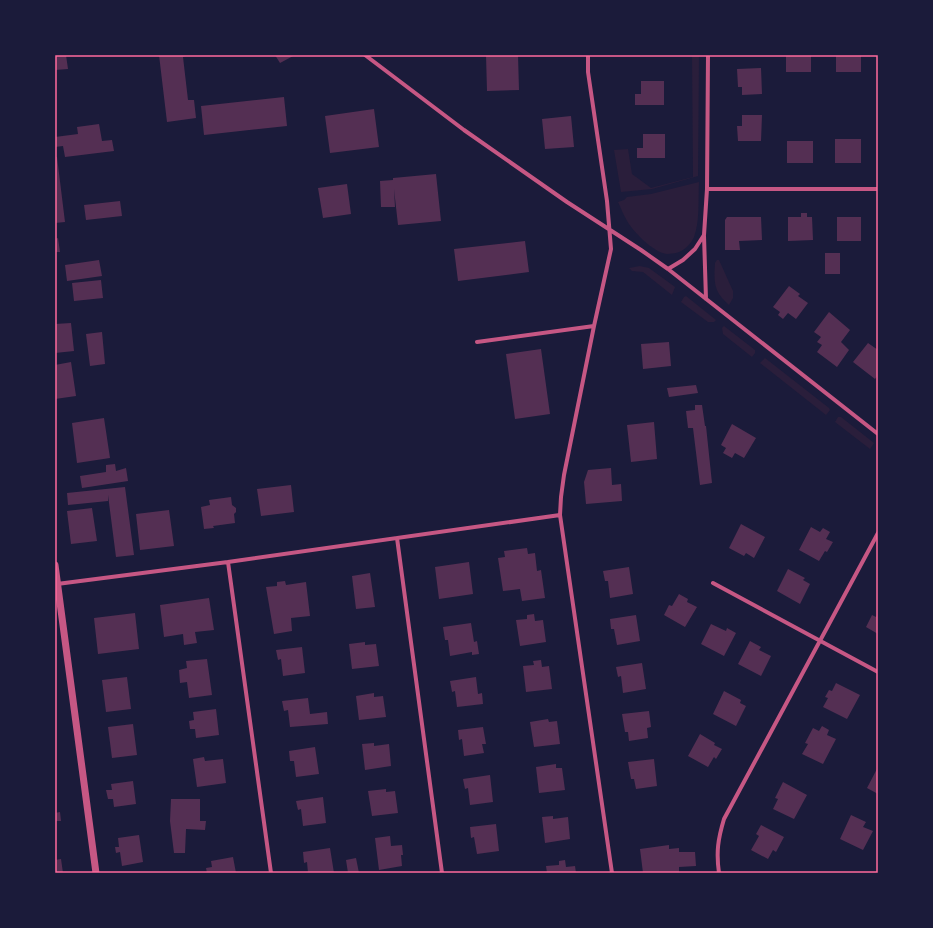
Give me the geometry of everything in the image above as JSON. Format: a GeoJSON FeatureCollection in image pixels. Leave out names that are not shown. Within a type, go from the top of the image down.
{"type":"FeatureCollection","features":[{"type":"Feature","properties":{"kind":"street"},"geometry":{"type":"LineString","coordinates":[[365,55],[464,130],[668,269],[878,434]]}},
{"type":"Feature","properties":{"kind":"street"},"geometry":{"type":"LineString","coordinates":[[588,55],[588,72],[611,231],[611,249],[564,475],[560,497],[560,514],[612,873]]}},
{"type":"Feature","properties":{"kind":"street"},"geometry":{"type":"LineString","coordinates":[[706,299],[704,235],[707,189],[708,55]]}},
{"type":"Feature","properties":{"kind":"street"},"geometry":{"type":"LineString","coordinates":[[707,189],[878,189]]}},
{"type":"Feature","properties":{"kind":"street"},"geometry":{"type":"LineString","coordinates":[[668,269],[683,260],[695,249],[704,235]]}},
{"type":"Feature","properties":{"kind":"street"},"geometry":{"type":"LineString","coordinates":[[477,342],[594,326]]}},
{"type":"Feature","properties":{"kind":"street"},"geometry":{"type":"LineString","coordinates":[[57,584],[228,562],[560,514]]}},
{"type":"Feature","properties":{"kind":"street"},"geometry":{"type":"LineString","coordinates":[[719,873],[717,862],[718,842],[724,819],[797,680],[820,641],[878,532]]}},
{"type":"Feature","properties":{"kind":"street"},"geometry":{"type":"LineString","coordinates":[[397,538],[442,873]]}},
{"type":"Feature","properties":{"kind":"street"},"geometry":{"type":"LineString","coordinates":[[228,562],[271,873]]}},
{"type":"Feature","properties":{"kind":"street"},"geometry":{"type":"LineString","coordinates":[[55,565],[96,873]]}},
{"type":"Feature","properties":{"kind":"street"},"geometry":{"type":"LineString","coordinates":[[713,583],[878,672]]}},
{"type":"Feature","properties":{"kind":"shaded area"},"geometry":{"type":"Polygon","coordinates":[[[692,55],[699,55],[698,176],[652,189],[621,192],[614,150],[628,149],[632,174],[651,188],[693,177],[692,55]]]}},
{"type":"Feature","properties":{"kind":"shaded area"},"geometry":{"type":"Polygon","coordinates":[[[699,182],[696,231],[687,247],[676,253],[662,253],[644,241],[629,224],[618,202],[627,197],[651,194],[699,182]]]}},
{"type":"Feature","properties":{"kind":"shaded area"},"geometry":{"type":"Polygon","coordinates":[[[719,260],[733,291],[733,298],[729,305],[717,291],[715,281],[715,263],[719,260]]]}},
{"type":"Feature","properties":{"kind":"shaded area"},"geometry":{"type":"Polygon","coordinates":[[[640,266],[649,268],[675,287],[672,295],[643,272],[632,271],[629,268],[640,266]]]}},
{"type":"Feature","properties":{"kind":"shaded area"},"geometry":{"type":"Polygon","coordinates":[[[686,296],[716,320],[714,322],[708,322],[681,302],[686,296]]]}},
{"type":"Feature","properties":{"kind":"shaded area"},"geometry":{"type":"Polygon","coordinates":[[[724,326],[755,350],[752,357],[723,334],[722,328],[724,326]]]}},
{"type":"Feature","properties":{"kind":"shaded area"},"geometry":{"type":"Polygon","coordinates":[[[765,358],[829,408],[830,410],[826,415],[760,363],[765,358]]]}},
{"type":"Feature","properties":{"kind":"shaded area"},"geometry":{"type":"Polygon","coordinates":[[[838,417],[841,417],[874,443],[870,449],[835,422],[838,417]]]}},
{"type":"Feature","properties":{"kind":"building"},"geometry":{"type":"Polygon","coordinates":[[[55,55],[66,55],[68,69],[55,70],[55,55]]]}},
{"type":"Feature","properties":{"kind":"building"},"geometry":{"type":"Polygon","coordinates":[[[159,55],[189,55],[183,57],[188,100],[194,100],[196,118],[167,122],[159,55]]]}},
{"type":"Feature","properties":{"kind":"building"},"geometry":{"type":"Polygon","coordinates":[[[275,55],[295,55],[280,63],[275,55]]]}},
{"type":"Feature","properties":{"kind":"building"},"geometry":{"type":"Polygon","coordinates":[[[486,55],[518,55],[519,90],[487,91],[486,55]]]}},
{"type":"Feature","properties":{"kind":"building"},"geometry":{"type":"Polygon","coordinates":[[[786,55],[811,55],[811,72],[786,72],[786,55]]]}},
{"type":"Feature","properties":{"kind":"building"},"geometry":{"type":"Polygon","coordinates":[[[836,55],[861,55],[861,72],[836,72],[836,55]]]}},
{"type":"Feature","properties":{"kind":"building"},"geometry":{"type":"Polygon","coordinates":[[[761,68],[762,94],[742,95],[742,87],[738,87],[737,69],[761,68]]]}},
{"type":"Feature","properties":{"kind":"building"},"geometry":{"type":"Polygon","coordinates":[[[641,81],[664,81],[664,105],[635,105],[635,94],[641,94],[641,81]]]}},
{"type":"Feature","properties":{"kind":"building"},"geometry":{"type":"Polygon","coordinates":[[[284,97],[287,126],[204,135],[201,106],[284,97]]]}},
{"type":"Feature","properties":{"kind":"building"},"geometry":{"type":"Polygon","coordinates":[[[374,109],[379,147],[330,153],[325,116],[374,109]]]}},
{"type":"Feature","properties":{"kind":"building"},"geometry":{"type":"Polygon","coordinates":[[[742,115],[762,115],[761,141],[738,141],[737,126],[742,126],[742,115]]]}},
{"type":"Feature","properties":{"kind":"building"},"geometry":{"type":"Polygon","coordinates":[[[571,116],[574,147],[545,149],[542,119],[571,116]]]}},
{"type":"Feature","properties":{"kind":"building"},"geometry":{"type":"Polygon","coordinates":[[[99,124],[102,141],[112,140],[114,151],[65,157],[63,146],[55,147],[55,137],[78,134],[77,127],[99,124]]]}},
{"type":"Feature","properties":{"kind":"building"},"geometry":{"type":"Polygon","coordinates":[[[643,134],[665,134],[665,158],[637,158],[637,148],[643,148],[643,134]]]}},
{"type":"Feature","properties":{"kind":"building"},"geometry":{"type":"Polygon","coordinates":[[[835,139],[861,139],[861,163],[835,163],[835,139]]]}},
{"type":"Feature","properties":{"kind":"building"},"geometry":{"type":"Polygon","coordinates":[[[787,141],[813,141],[813,163],[787,163],[787,141]]]}},
{"type":"Feature","properties":{"kind":"building"},"geometry":{"type":"Polygon","coordinates":[[[55,157],[57,157],[65,222],[55,223],[55,157]]]}},
{"type":"Feature","properties":{"kind":"building"},"geometry":{"type":"Polygon","coordinates":[[[436,174],[441,221],[398,225],[394,189],[395,207],[381,207],[380,181],[393,180],[393,178],[436,174]]]}},
{"type":"Feature","properties":{"kind":"building"},"geometry":{"type":"Polygon","coordinates":[[[347,184],[351,214],[323,218],[318,188],[347,184]]]}},
{"type":"Feature","properties":{"kind":"building"},"geometry":{"type":"Polygon","coordinates":[[[120,201],[122,216],[86,220],[84,205],[120,201]]]}},
{"type":"Feature","properties":{"kind":"building"},"geometry":{"type":"Polygon","coordinates":[[[801,213],[807,213],[807,217],[812,217],[813,240],[788,241],[788,217],[801,217],[801,213]]]}},
{"type":"Feature","properties":{"kind":"building"},"geometry":{"type":"Polygon","coordinates":[[[727,217],[761,217],[762,240],[739,241],[740,250],[725,250],[725,220],[727,217]]]}},
{"type":"Feature","properties":{"kind":"building"},"geometry":{"type":"Polygon","coordinates":[[[837,217],[861,217],[861,241],[837,241],[837,217]]]}},
{"type":"Feature","properties":{"kind":"building"},"geometry":{"type":"Polygon","coordinates":[[[58,238],[60,252],[55,252],[55,239],[58,238]]]}},
{"type":"Feature","properties":{"kind":"building"},"geometry":{"type":"Polygon","coordinates":[[[525,241],[529,272],[458,281],[454,249],[525,241]]]}},
{"type":"Feature","properties":{"kind":"building"},"geometry":{"type":"Polygon","coordinates":[[[825,253],[840,253],[840,274],[825,274],[825,253]]]}},
{"type":"Feature","properties":{"kind":"building"},"geometry":{"type":"Polygon","coordinates":[[[99,260],[102,276],[67,281],[65,265],[99,260]]]}},
{"type":"Feature","properties":{"kind":"building"},"geometry":{"type":"Polygon","coordinates":[[[101,280],[103,298],[74,301],[72,283],[101,280]]]}},
{"type":"Feature","properties":{"kind":"building"},"geometry":{"type":"Polygon","coordinates":[[[789,286],[800,294],[798,296],[808,303],[796,319],[788,313],[783,319],[778,315],[780,312],[773,307],[789,286]]]}},
{"type":"Feature","properties":{"kind":"building"},"geometry":{"type":"Polygon","coordinates":[[[829,312],[850,330],[841,342],[849,350],[837,367],[817,352],[822,345],[817,342],[821,337],[814,332],[829,312]]]}},
{"type":"Feature","properties":{"kind":"building"},"geometry":{"type":"Polygon","coordinates":[[[71,323],[74,351],[55,353],[55,324],[71,323]]]}},
{"type":"Feature","properties":{"kind":"building"},"geometry":{"type":"Polygon","coordinates":[[[102,332],[105,364],[90,366],[86,334],[102,332]]]}},
{"type":"Feature","properties":{"kind":"building"},"geometry":{"type":"Polygon","coordinates":[[[669,342],[671,366],[643,369],[641,344],[669,342]]]}},
{"type":"Feature","properties":{"kind":"building"},"geometry":{"type":"Polygon","coordinates":[[[868,343],[878,350],[878,375],[875,379],[853,362],[868,343]]]}},
{"type":"Feature","properties":{"kind":"building"},"geometry":{"type":"Polygon","coordinates":[[[541,349],[550,414],[515,419],[506,354],[541,349]]]}},
{"type":"Feature","properties":{"kind":"building"},"geometry":{"type":"Polygon","coordinates":[[[71,362],[76,396],[55,399],[55,365],[71,362]]]}},
{"type":"Feature","properties":{"kind":"building"},"geometry":{"type":"Polygon","coordinates":[[[696,385],[698,393],[669,397],[667,388],[696,385]]]}},
{"type":"Feature","properties":{"kind":"building"},"geometry":{"type":"Polygon","coordinates":[[[695,405],[702,405],[706,426],[712,483],[700,485],[693,428],[688,428],[686,411],[695,410],[695,405]]]}},
{"type":"Feature","properties":{"kind":"building"},"geometry":{"type":"Polygon","coordinates":[[[104,418],[110,458],[77,463],[72,423],[104,418]]]}},
{"type":"Feature","properties":{"kind":"building"},"geometry":{"type":"Polygon","coordinates":[[[654,422],[657,459],[631,462],[627,425],[654,422]]]}},
{"type":"Feature","properties":{"kind":"building"},"geometry":{"type":"Polygon","coordinates":[[[732,424],[756,438],[744,458],[735,453],[732,458],[723,453],[726,448],[721,445],[732,424]]]}},
{"type":"Feature","properties":{"kind":"building"},"geometry":{"type":"Polygon","coordinates":[[[115,464],[116,471],[126,468],[128,481],[82,488],[80,476],[106,472],[106,465],[115,464]]]}},
{"type":"Feature","properties":{"kind":"building"},"geometry":{"type":"Polygon","coordinates":[[[611,468],[612,485],[621,484],[622,501],[586,504],[584,482],[588,470],[611,468]]]}},
{"type":"Feature","properties":{"kind":"building"},"geometry":{"type":"Polygon","coordinates":[[[291,485],[294,512],[261,516],[257,489],[291,485]]]}},
{"type":"Feature","properties":{"kind":"building"},"geometry":{"type":"Polygon","coordinates":[[[125,487],[134,555],[116,557],[108,495],[108,501],[68,505],[67,493],[125,487]]]}},
{"type":"Feature","properties":{"kind":"building"},"geometry":{"type":"Polygon","coordinates":[[[231,497],[232,505],[236,508],[236,512],[234,514],[235,523],[213,526],[214,528],[204,529],[201,507],[210,505],[209,500],[231,497]]]}},
{"type":"Feature","properties":{"kind":"building"},"geometry":{"type":"Polygon","coordinates":[[[92,508],[97,541],[71,544],[67,511],[92,508]]]}},
{"type":"Feature","properties":{"kind":"building"},"geometry":{"type":"Polygon","coordinates":[[[169,510],[174,546],[140,550],[136,514],[169,510]]]}},
{"type":"Feature","properties":{"kind":"building"},"geometry":{"type":"Polygon","coordinates":[[[741,524],[765,537],[754,558],[746,553],[744,556],[729,548],[741,524]]]}},
{"type":"Feature","properties":{"kind":"building"},"geometry":{"type":"Polygon","coordinates":[[[811,527],[820,532],[823,528],[830,532],[826,539],[833,542],[819,561],[799,550],[811,527]]]}},
{"type":"Feature","properties":{"kind":"building"},"geometry":{"type":"Polygon","coordinates":[[[527,548],[528,554],[535,553],[537,571],[541,570],[545,598],[522,601],[520,589],[503,591],[498,558],[505,557],[504,551],[527,548]]]}},
{"type":"Feature","properties":{"kind":"building"},"geometry":{"type":"Polygon","coordinates":[[[469,562],[473,594],[439,599],[435,567],[469,562]]]}},
{"type":"Feature","properties":{"kind":"building"},"geometry":{"type":"Polygon","coordinates":[[[629,567],[633,594],[610,598],[608,581],[605,581],[603,571],[629,567]]]}},
{"type":"Feature","properties":{"kind":"building"},"geometry":{"type":"Polygon","coordinates":[[[788,569],[805,578],[803,580],[810,584],[800,604],[777,591],[788,569]]]}},
{"type":"Feature","properties":{"kind":"building"},"geometry":{"type":"Polygon","coordinates":[[[370,573],[375,607],[356,609],[352,576],[370,573]]]}},
{"type":"Feature","properties":{"kind":"building"},"geometry":{"type":"Polygon","coordinates":[[[285,581],[286,585],[306,582],[310,616],[291,618],[292,631],[274,634],[266,587],[277,586],[277,582],[285,581]]]}},
{"type":"Feature","properties":{"kind":"building"},"geometry":{"type":"Polygon","coordinates":[[[679,594],[688,599],[687,602],[697,607],[685,627],[664,615],[669,605],[672,606],[679,594]]]}},
{"type":"Feature","properties":{"kind":"building"},"geometry":{"type":"Polygon","coordinates":[[[209,598],[214,630],[195,632],[197,643],[184,645],[183,634],[164,637],[160,605],[209,598]]]}},
{"type":"Feature","properties":{"kind":"building"},"geometry":{"type":"Polygon","coordinates":[[[135,613],[139,649],[98,654],[94,618],[135,613]]]}},
{"type":"Feature","properties":{"kind":"building"},"geometry":{"type":"Polygon","coordinates":[[[878,613],[878,634],[866,627],[872,615],[876,617],[878,613]]]}},
{"type":"Feature","properties":{"kind":"building"},"geometry":{"type":"Polygon","coordinates":[[[534,614],[535,621],[543,620],[546,642],[520,646],[516,620],[527,619],[527,615],[534,614]]]}},
{"type":"Feature","properties":{"kind":"building"},"geometry":{"type":"Polygon","coordinates":[[[636,615],[640,641],[617,645],[614,629],[611,629],[610,619],[636,615]]]}},
{"type":"Feature","properties":{"kind":"building"},"geometry":{"type":"Polygon","coordinates":[[[471,623],[474,642],[477,641],[479,654],[472,655],[472,652],[450,656],[448,640],[445,640],[443,627],[471,623]]]}},
{"type":"Feature","properties":{"kind":"building"},"geometry":{"type":"Polygon","coordinates":[[[711,624],[726,631],[727,628],[736,633],[724,656],[701,644],[711,624]]]}},
{"type":"Feature","properties":{"kind":"building"},"geometry":{"type":"Polygon","coordinates":[[[750,641],[761,647],[759,650],[771,656],[761,676],[738,664],[750,641]]]}},
{"type":"Feature","properties":{"kind":"building"},"geometry":{"type":"Polygon","coordinates":[[[365,642],[365,645],[376,644],[379,666],[352,669],[349,644],[365,642]]]}},
{"type":"Feature","properties":{"kind":"building"},"geometry":{"type":"Polygon","coordinates":[[[302,647],[305,673],[283,676],[281,659],[278,660],[276,650],[302,647]]]}},
{"type":"Feature","properties":{"kind":"building"},"geometry":{"type":"Polygon","coordinates":[[[207,659],[212,695],[189,698],[187,682],[180,683],[179,670],[187,668],[186,661],[207,659]]]}},
{"type":"Feature","properties":{"kind":"building"},"geometry":{"type":"Polygon","coordinates":[[[541,660],[542,667],[549,666],[552,689],[526,692],[523,666],[534,665],[533,661],[541,660]]]}},
{"type":"Feature","properties":{"kind":"building"},"geometry":{"type":"Polygon","coordinates":[[[642,663],[646,689],[623,693],[621,676],[618,677],[616,667],[642,663]]]}},
{"type":"Feature","properties":{"kind":"building"},"geometry":{"type":"Polygon","coordinates":[[[127,677],[131,709],[106,712],[102,680],[127,677]]]}},
{"type":"Feature","properties":{"kind":"building"},"geometry":{"type":"Polygon","coordinates":[[[476,677],[478,694],[482,693],[483,704],[457,707],[455,691],[452,692],[450,681],[476,677]]]}},
{"type":"Feature","properties":{"kind":"building"},"geometry":{"type":"Polygon","coordinates":[[[836,683],[860,695],[847,719],[823,707],[828,698],[825,697],[829,690],[832,691],[836,683]]]}},
{"type":"Feature","properties":{"kind":"building"},"geometry":{"type":"Polygon","coordinates":[[[724,691],[741,700],[740,703],[746,706],[736,726],[713,714],[724,691]]]}},
{"type":"Feature","properties":{"kind":"building"},"geometry":{"type":"Polygon","coordinates":[[[374,693],[374,697],[383,696],[386,717],[359,720],[356,696],[374,693]]]}},
{"type":"Feature","properties":{"kind":"building"},"geometry":{"type":"Polygon","coordinates":[[[308,698],[310,714],[327,712],[328,724],[290,727],[288,710],[284,711],[282,701],[308,698]]]}},
{"type":"Feature","properties":{"kind":"building"},"geometry":{"type":"Polygon","coordinates":[[[216,709],[219,735],[196,738],[195,729],[190,729],[189,721],[194,720],[193,712],[216,709]]]}},
{"type":"Feature","properties":{"kind":"building"},"geometry":{"type":"Polygon","coordinates":[[[649,711],[651,727],[647,728],[648,738],[629,741],[628,732],[625,732],[622,714],[649,711]]]}},
{"type":"Feature","properties":{"kind":"building"},"geometry":{"type":"Polygon","coordinates":[[[548,719],[549,722],[557,721],[560,744],[534,747],[530,722],[548,719]]]}},
{"type":"Feature","properties":{"kind":"building"},"geometry":{"type":"Polygon","coordinates":[[[133,724],[137,755],[112,758],[108,727],[133,724]]]}},
{"type":"Feature","properties":{"kind":"building"},"geometry":{"type":"Polygon","coordinates":[[[822,726],[829,730],[827,735],[836,739],[823,764],[802,754],[808,744],[805,743],[813,728],[819,731],[822,726]]]}},
{"type":"Feature","properties":{"kind":"building"},"geometry":{"type":"Polygon","coordinates":[[[483,727],[486,744],[482,744],[484,753],[464,756],[462,739],[459,740],[458,730],[483,727]]]}},
{"type":"Feature","properties":{"kind":"building"},"geometry":{"type":"Polygon","coordinates":[[[700,734],[715,743],[714,745],[722,749],[716,759],[714,757],[708,767],[688,756],[700,734]]]}},
{"type":"Feature","properties":{"kind":"building"},"geometry":{"type":"Polygon","coordinates":[[[374,743],[374,746],[389,744],[391,766],[365,770],[362,744],[374,743]]]}},
{"type":"Feature","properties":{"kind":"building"},"geometry":{"type":"Polygon","coordinates":[[[315,747],[319,774],[296,777],[294,761],[290,761],[289,751],[315,747]]]}},
{"type":"Feature","properties":{"kind":"building"},"geometry":{"type":"Polygon","coordinates":[[[204,757],[205,761],[223,759],[226,783],[197,787],[193,759],[204,757]]]}},
{"type":"Feature","properties":{"kind":"building"},"geometry":{"type":"Polygon","coordinates":[[[654,759],[657,786],[636,789],[634,779],[631,779],[628,762],[654,759]]]}},
{"type":"Feature","properties":{"kind":"building"},"geometry":{"type":"Polygon","coordinates":[[[556,764],[556,768],[562,768],[565,790],[539,793],[536,767],[556,764]]]}},
{"type":"Feature","properties":{"kind":"building"},"geometry":{"type":"Polygon","coordinates":[[[878,767],[878,794],[867,788],[878,767]]]}},
{"type":"Feature","properties":{"kind":"building"},"geometry":{"type":"Polygon","coordinates":[[[490,775],[493,802],[470,805],[468,788],[465,789],[463,779],[490,775]]]}},
{"type":"Feature","properties":{"kind":"building"},"geometry":{"type":"Polygon","coordinates":[[[133,781],[136,804],[114,807],[113,799],[108,799],[106,790],[112,790],[111,784],[133,781]]]}},
{"type":"Feature","properties":{"kind":"building"},"geometry":{"type":"Polygon","coordinates":[[[783,782],[807,795],[794,819],[773,809],[778,799],[775,798],[783,782]]]}},
{"type":"Feature","properties":{"kind":"building"},"geometry":{"type":"Polygon","coordinates":[[[386,789],[386,792],[395,791],[398,813],[372,816],[368,791],[386,789]]]}},
{"type":"Feature","properties":{"kind":"building"},"geometry":{"type":"Polygon","coordinates":[[[323,797],[326,823],[303,826],[301,809],[298,810],[296,801],[323,797]]]}},
{"type":"Feature","properties":{"kind":"building"},"geometry":{"type":"Polygon","coordinates":[[[171,799],[200,799],[200,821],[206,821],[205,830],[186,829],[185,853],[174,853],[170,821],[171,799]]]}},
{"type":"Feature","properties":{"kind":"building"},"geometry":{"type":"Polygon","coordinates":[[[60,812],[61,821],[55,821],[55,813],[60,812]]]}},
{"type":"Feature","properties":{"kind":"building"},"geometry":{"type":"Polygon","coordinates":[[[851,815],[866,822],[863,827],[873,831],[863,850],[840,839],[851,815]]]}},
{"type":"Feature","properties":{"kind":"building"},"geometry":{"type":"Polygon","coordinates":[[[553,816],[553,819],[568,817],[570,839],[545,843],[542,817],[553,816]]]}},
{"type":"Feature","properties":{"kind":"building"},"geometry":{"type":"Polygon","coordinates":[[[496,824],[499,851],[477,854],[474,837],[471,838],[470,827],[496,824]]]}},
{"type":"Feature","properties":{"kind":"building"},"geometry":{"type":"Polygon","coordinates":[[[761,825],[784,837],[776,852],[773,850],[768,859],[751,850],[759,836],[756,834],[761,825]]]}},
{"type":"Feature","properties":{"kind":"building"},"geometry":{"type":"Polygon","coordinates":[[[139,835],[143,862],[122,866],[120,852],[116,853],[115,847],[119,847],[118,838],[139,835]]]}},
{"type":"Feature","properties":{"kind":"building"},"geometry":{"type":"Polygon","coordinates":[[[390,836],[391,846],[402,845],[402,866],[379,870],[375,838],[390,836]]]}},
{"type":"Feature","properties":{"kind":"building"},"geometry":{"type":"Polygon","coordinates":[[[669,845],[669,849],[679,848],[679,852],[695,852],[696,866],[679,867],[679,873],[643,873],[640,849],[669,845]]]}},
{"type":"Feature","properties":{"kind":"building"},"geometry":{"type":"Polygon","coordinates":[[[330,848],[334,873],[308,873],[307,862],[304,863],[303,852],[330,848]]]}},
{"type":"Feature","properties":{"kind":"building"},"geometry":{"type":"Polygon","coordinates":[[[233,857],[236,873],[207,873],[206,868],[212,867],[211,861],[233,857]]]}},
{"type":"Feature","properties":{"kind":"building"},"geometry":{"type":"Polygon","coordinates":[[[356,858],[359,873],[348,873],[346,860],[356,858]]]}},
{"type":"Feature","properties":{"kind":"building"},"geometry":{"type":"Polygon","coordinates":[[[61,859],[63,873],[55,873],[55,860],[61,859]]]}},
{"type":"Feature","properties":{"kind":"building"},"geometry":{"type":"Polygon","coordinates":[[[565,860],[566,867],[575,866],[576,873],[547,873],[546,866],[559,865],[559,861],[565,860]]]}}]}
